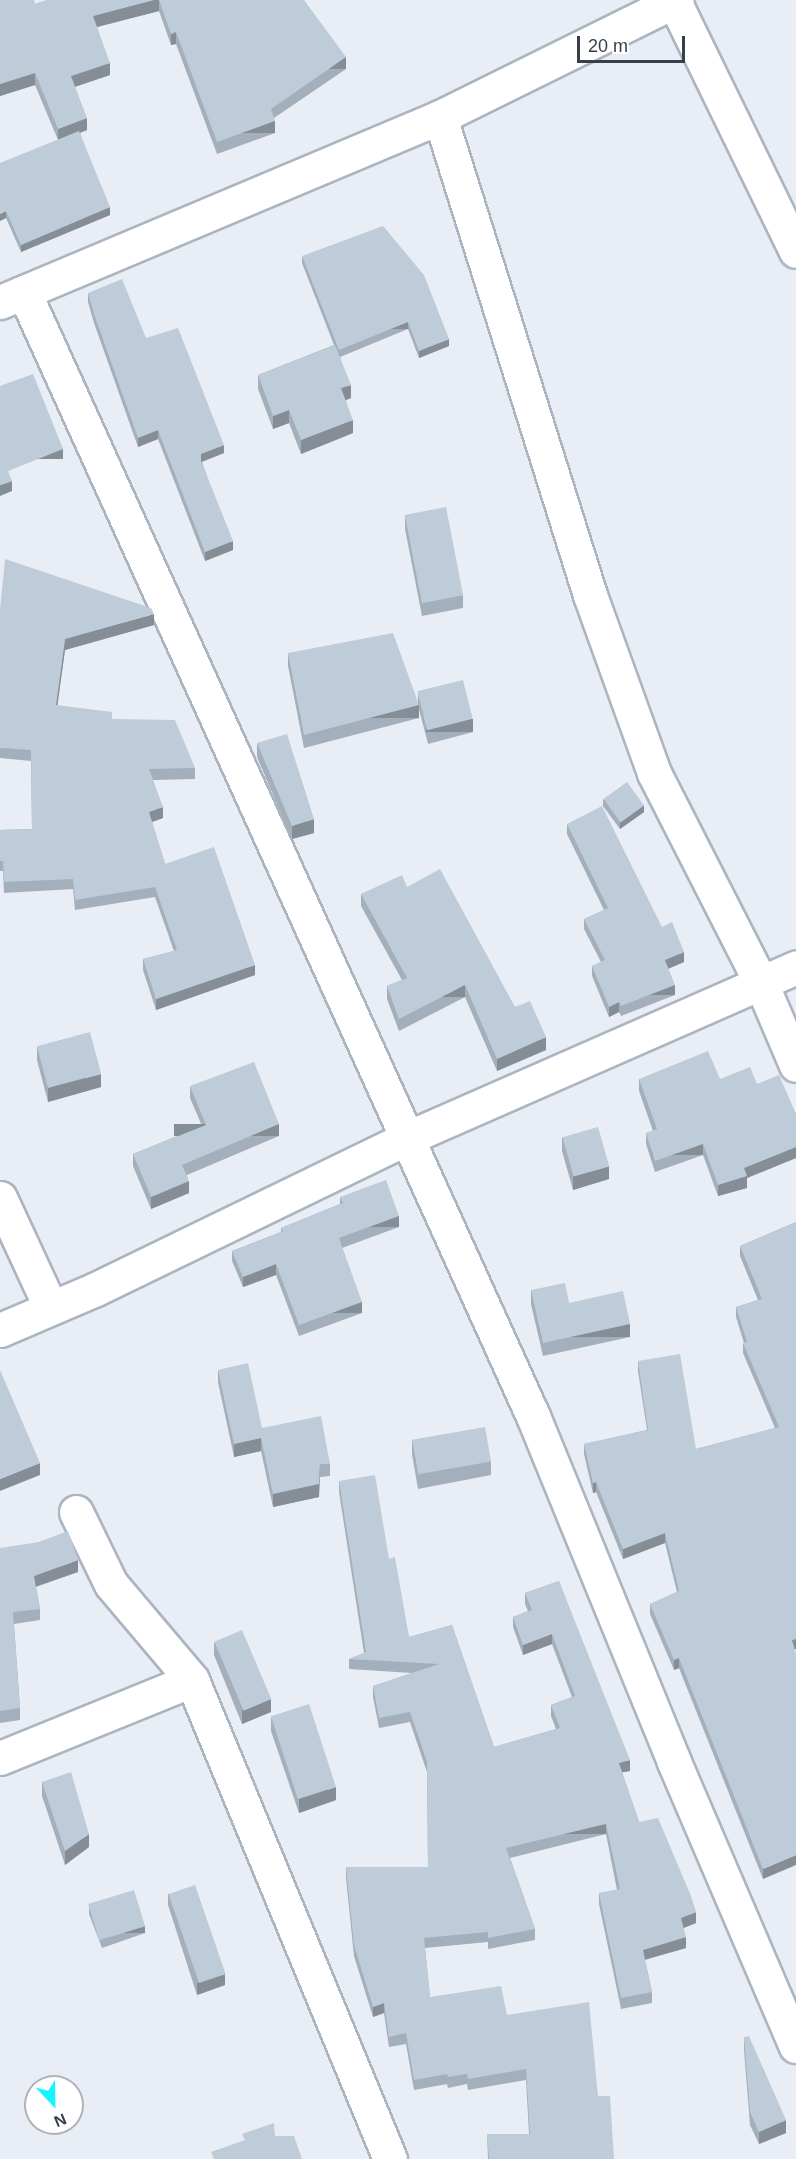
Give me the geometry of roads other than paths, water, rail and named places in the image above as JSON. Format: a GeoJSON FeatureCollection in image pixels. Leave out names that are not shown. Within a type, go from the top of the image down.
{"type":"FeatureCollection","features":[{"type":"Feature","properties":{"kind":"street"},"geometry":{"type":"LineString","coordinates":[[796,251],[675,1],[440,117],[12,297],[405,1139],[452,1233],[533,1416],[674,1762],[796,2046]]}},
{"type":"Feature","properties":{"kind":"street"},"geometry":{"type":"LineString","coordinates":[[440,117],[590,595],[654,773],[761,983],[796,1065]]}},
{"type":"Feature","properties":{"kind":"street"},"geometry":{"type":"LineString","coordinates":[[0,1330],[50,1306],[96,1289],[405,1139],[796,967]]}},
{"type":"Feature","properties":{"kind":"street"},"geometry":{"type":"LineString","coordinates":[[0,1198],[50,1306]]}},
{"type":"Feature","properties":{"kind":"street"},"geometry":{"type":"LineString","coordinates":[[76,1512],[111,1584],[192,1680],[390,2159]]}},
{"type":"Feature","properties":{"kind":"street"},"geometry":{"type":"LineString","coordinates":[[0,1758],[192,1680]]}}]}
